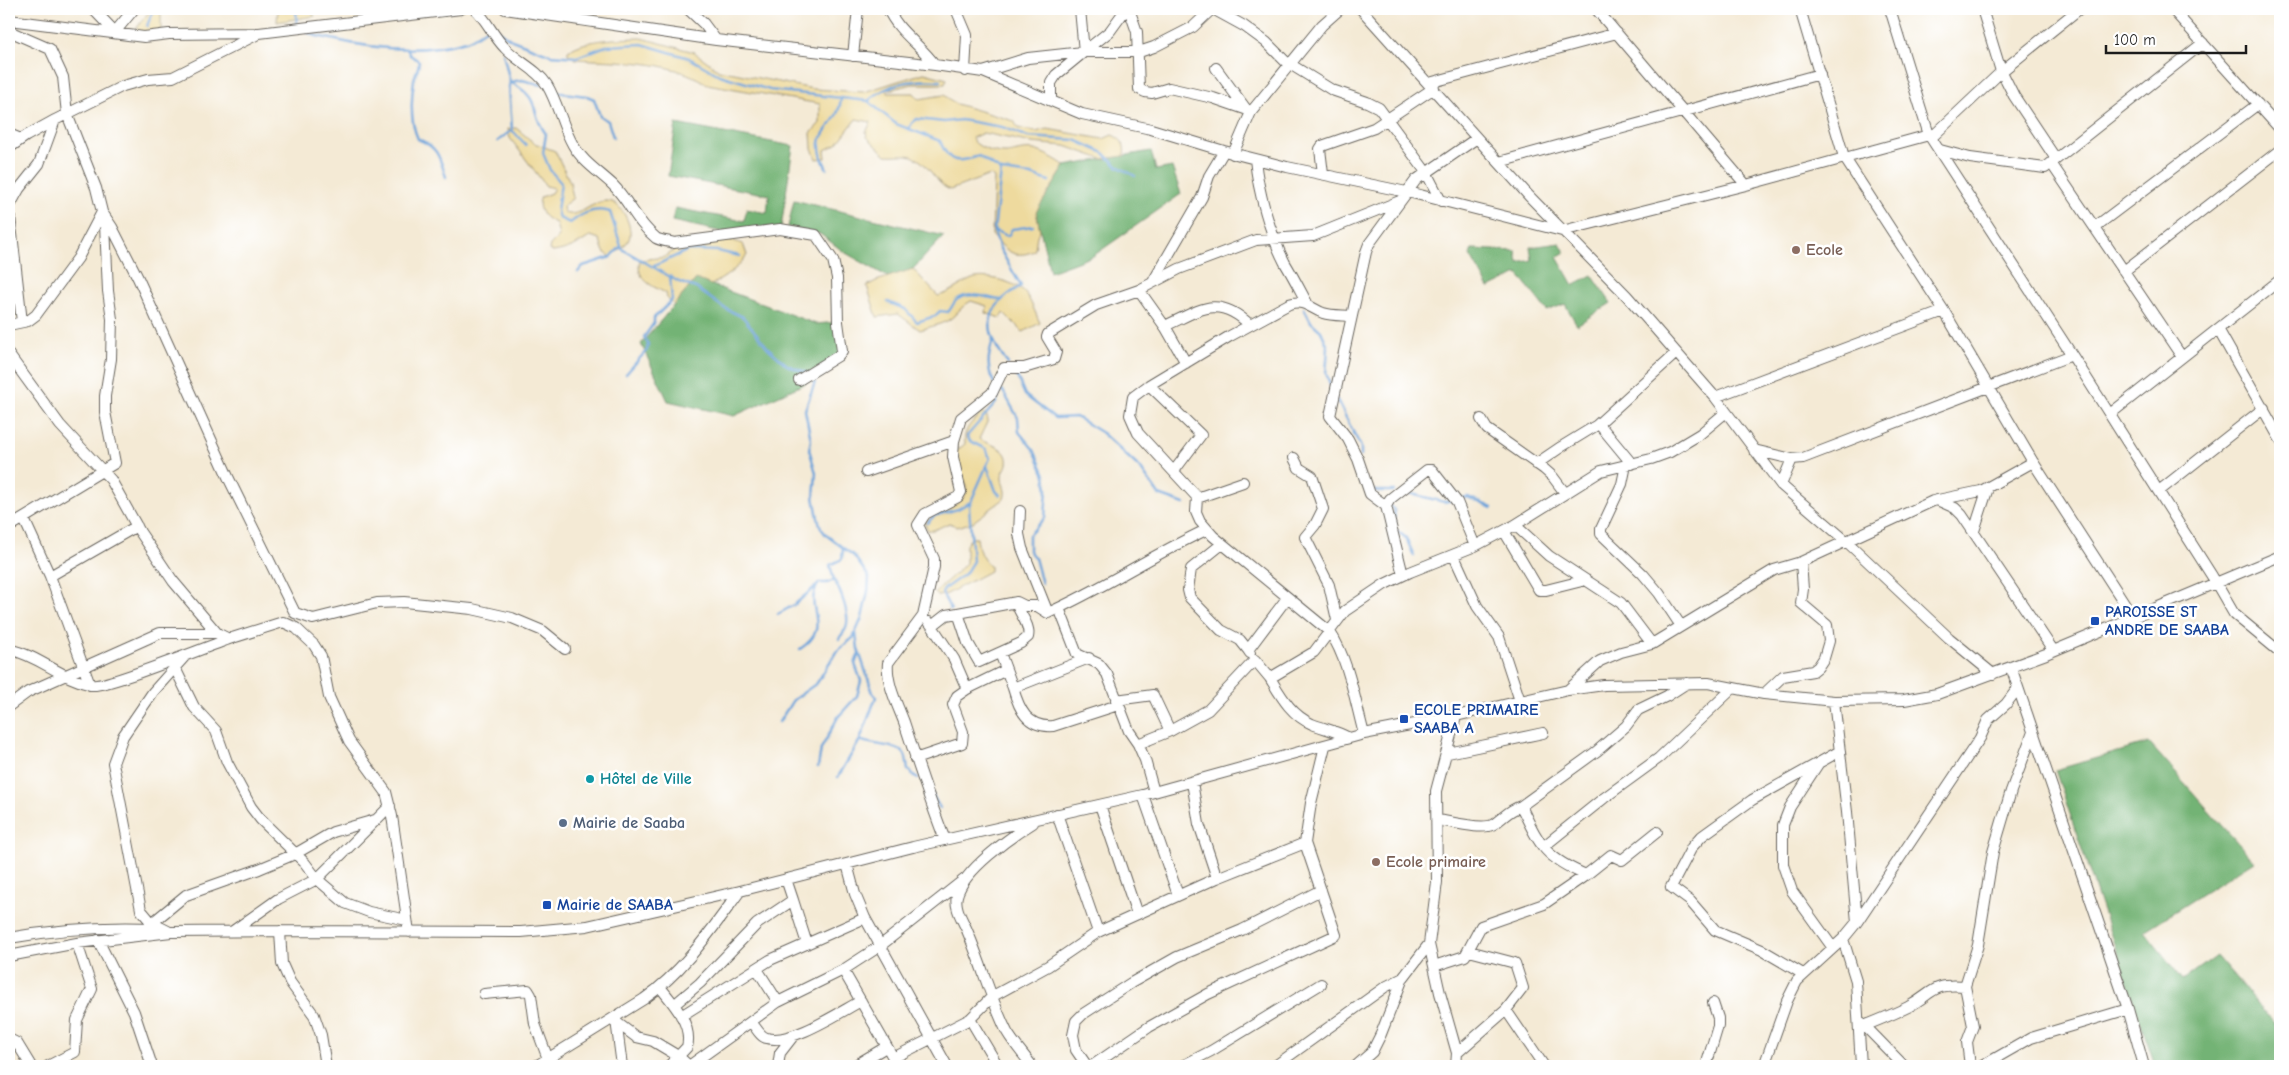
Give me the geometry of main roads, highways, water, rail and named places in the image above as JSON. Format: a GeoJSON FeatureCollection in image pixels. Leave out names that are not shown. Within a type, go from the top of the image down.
{"type":"FeatureCollection","features":[{"type":"Feature","properties":{"kind":"waterway"},"geometry":{"type":"LineString","coordinates":[[147,26],[152,13],[157,9]]}},
{"type":"Feature","properties":{"kind":"waterway"},"geometry":{"type":"LineString","coordinates":[[296,9],[297,25]]}},
{"type":"Feature","properties":{"kind":"waterway"},"geometry":{"type":"LineString","coordinates":[[306,31],[312,35],[364,45],[416,49],[433,48],[466,41],[486,29]]}},
{"type":"Feature","properties":{"kind":"waterway"},"geometry":{"type":"LineString","coordinates":[[495,29],[512,40],[551,55],[577,57],[606,46],[642,44],[689,58],[719,75],[770,90],[868,101],[896,124],[940,141],[950,158],[965,160],[979,156],[1001,171],[994,231],[1000,249],[1021,286],[1008,294],[999,303],[993,311],[990,320],[994,341],[1008,364]]}},
{"type":"Feature","properties":{"kind":"waterway"},"geometry":{"type":"LineString","coordinates":[[407,48],[410,55],[419,61],[414,80],[412,103],[412,118],[415,132],[418,139],[425,142],[437,154],[446,177]]}},
{"type":"Feature","properties":{"kind":"waterway"},"geometry":{"type":"LineString","coordinates":[[503,53],[510,82],[521,88],[532,100],[541,126],[546,134],[543,153],[550,170],[561,183],[557,211],[559,218],[570,223],[579,216],[589,212],[599,210],[610,212],[622,249],[679,282],[696,288],[724,308],[743,317],[768,348],[787,365],[805,372]]}},
{"type":"Feature","properties":{"kind":"waterway"},"geometry":{"type":"LineString","coordinates":[[498,141],[512,130],[510,82],[522,80],[542,85]]}},
{"type":"Feature","properties":{"kind":"waterway"},"geometry":{"type":"LineString","coordinates":[[868,101],[885,90],[902,83],[911,81],[940,81]]}},
{"type":"Feature","properties":{"kind":"waterway"},"geometry":{"type":"LineString","coordinates":[[555,92],[587,96],[594,99],[600,116],[608,121],[613,137]]}},
{"type":"Feature","properties":{"kind":"waterway"},"geometry":{"type":"LineString","coordinates":[[827,169],[821,156],[821,138],[834,119],[841,99]]}},
{"type":"Feature","properties":{"kind":"waterway"},"geometry":{"type":"LineString","coordinates":[[909,129],[917,119],[944,122],[961,120],[1002,127],[1028,137],[1075,140],[1104,153],[1117,166],[1135,176]]}},
{"type":"Feature","properties":{"kind":"waterway"},"geometry":{"type":"LineString","coordinates":[[512,130],[526,145]]}},
{"type":"Feature","properties":{"kind":"waterway"},"geometry":{"type":"LineString","coordinates":[[1002,171],[1031,175],[1049,181]]}},
{"type":"Feature","properties":{"kind":"waterway"},"geometry":{"type":"LineString","coordinates":[[995,231],[1008,236],[1012,229],[1033,226]]}},
{"type":"Feature","properties":{"kind":"waterway"},"geometry":{"type":"LineString","coordinates":[[578,272],[583,266],[611,257],[621,246]]}},
{"type":"Feature","properties":{"kind":"waterway"},"geometry":{"type":"LineString","coordinates":[[654,266],[689,250],[717,251],[740,256]]}},
{"type":"Feature","properties":{"kind":"waterway"},"geometry":{"type":"LineString","coordinates":[[626,374],[647,350],[648,344],[644,337],[654,323],[654,318],[672,300],[670,276]]}},
{"type":"Feature","properties":{"kind":"waterway"},"geometry":{"type":"LineString","coordinates":[[888,302],[905,309],[917,322],[935,316],[940,311],[948,312],[956,300],[963,297],[979,296],[1001,300]]}},
{"type":"Feature","properties":{"kind":"waterway"},"geometry":{"type":"LineString","coordinates":[[1304,308],[1311,322],[1321,331],[1328,347],[1326,373],[1332,390]]}},
{"type":"Feature","properties":{"kind":"waterway"},"geometry":{"type":"LineString","coordinates":[[993,340],[989,362],[994,383]]}},
{"type":"Feature","properties":{"kind":"waterway"},"geometry":{"type":"LineString","coordinates":[[1015,372],[1025,395],[1031,400],[1055,418],[1076,417],[1102,433],[1141,469],[1159,495],[1184,504]]}},
{"type":"Feature","properties":{"kind":"waterway"},"geometry":{"type":"LineString","coordinates":[[779,722],[793,700],[817,683],[836,652],[853,638],[862,618],[868,591],[869,577],[854,556],[826,535],[821,528],[818,518],[814,497],[816,473],[809,449],[811,440],[805,410],[815,382],[811,377]]}},
{"type":"Feature","properties":{"kind":"waterway"},"geometry":{"type":"LineString","coordinates":[[998,389],[1003,391],[1018,418],[1019,432],[1034,450],[1045,475],[1047,489],[1045,518],[1029,535],[1029,551],[1035,558],[1042,584]]}},
{"type":"Feature","properties":{"kind":"waterway"},"geometry":{"type":"LineString","coordinates":[[951,610],[942,593],[944,589],[965,574],[973,561],[969,506],[990,458],[986,449],[970,441],[967,436],[996,403],[998,390]]}},
{"type":"Feature","properties":{"kind":"waterway"},"geometry":{"type":"LineString","coordinates":[[1337,400],[1361,447],[1361,456]]}},
{"type":"Feature","properties":{"kind":"waterway"},"geometry":{"type":"LineString","coordinates":[[987,466],[996,491],[1000,495]]}},
{"type":"Feature","properties":{"kind":"waterway"},"geometry":{"type":"LineString","coordinates":[[1374,491],[1394,491]]}},
{"type":"Feature","properties":{"kind":"waterway"},"geometry":{"type":"LineString","coordinates":[[1404,492],[1444,502],[1453,500]]}},
{"type":"Feature","properties":{"kind":"waterway"},"geometry":{"type":"LineString","coordinates":[[1458,499],[1468,497],[1492,508]]}},
{"type":"Feature","properties":{"kind":"waterway"},"geometry":{"type":"LineString","coordinates":[[927,523],[934,516],[958,509],[972,501]]}},
{"type":"Feature","properties":{"kind":"waterway"},"geometry":{"type":"LineString","coordinates":[[1389,504],[1394,510],[1395,522]]}},
{"type":"Feature","properties":{"kind":"waterway"},"geometry":{"type":"LineString","coordinates":[[1395,529],[1406,538],[1414,556]]}},
{"type":"Feature","properties":{"kind":"waterway"},"geometry":{"type":"LineString","coordinates":[[800,649],[810,641],[817,624],[813,600],[814,592],[819,583],[827,583],[834,580],[830,565],[842,559],[843,548]]}},
{"type":"Feature","properties":{"kind":"waterway"},"geometry":{"type":"LineString","coordinates":[[834,580],[842,596],[847,617],[846,628],[839,639]]}},
{"type":"Feature","properties":{"kind":"waterway"},"geometry":{"type":"LineString","coordinates":[[778,614],[794,605],[815,587]]}},
{"type":"Feature","properties":{"kind":"waterway"},"geometry":{"type":"LineString","coordinates":[[856,633],[858,649],[876,697],[860,740],[902,751],[906,757],[908,770],[918,779]]}},
{"type":"Feature","properties":{"kind":"waterway"},"geometry":{"type":"LineString","coordinates":[[818,767],[821,749],[838,717],[857,696],[861,681],[855,664],[859,653]]}},
{"type":"Feature","properties":{"kind":"waterway"},"geometry":{"type":"LineString","coordinates":[[838,777],[860,740]]}},
{"type":"Feature","properties":{"kind":"waterway"},"geometry":{"type":"LineString","coordinates":[[932,794],[940,808]]}},
{"type":"Feature","properties":{"kind":"place","name":"Ecole"},"geometry":{"type":"Point","coordinates":[1796,250]}},
{"type":"Feature","properties":{"kind":"place","name":"PAROISSE ST ANDRE DE SAABA"},"geometry":{"type":"Point","coordinates":[2095,621]}},
{"type":"Feature","properties":{"kind":"place","name":"ECOLE PRIMAIRE SAABA A"},"geometry":{"type":"Point","coordinates":[1404,719]}},
{"type":"Feature","properties":{"kind":"place","name":"Hôtel de Ville"},"geometry":{"type":"Point","coordinates":[590,779]}},
{"type":"Feature","properties":{"kind":"place","name":"Mairie de Saaba"},"geometry":{"type":"Point","coordinates":[563,823]}},
{"type":"Feature","properties":{"kind":"place","name":"Ecole primaire"},"geometry":{"type":"Point","coordinates":[1376,862]}},
{"type":"Feature","properties":{"kind":"place","name":"Mairie de SAABA"},"geometry":{"type":"Point","coordinates":[547,905]}}]}
